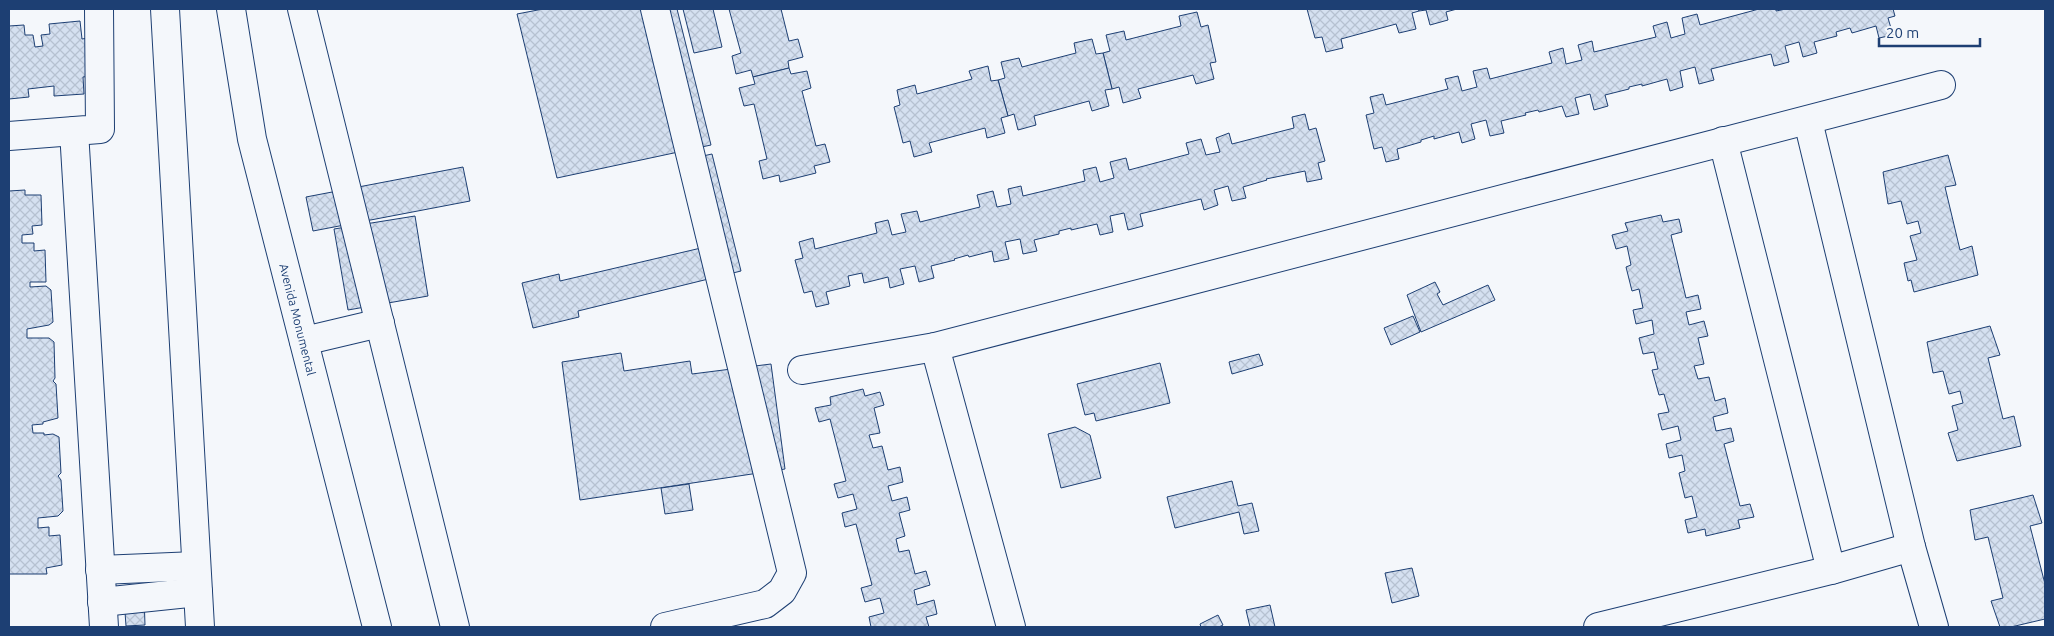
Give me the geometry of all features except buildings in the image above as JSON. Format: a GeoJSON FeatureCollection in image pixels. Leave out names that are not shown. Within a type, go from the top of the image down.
{"type":"FeatureCollection","features":[{"type":"Feature","properties":{"kind":"street"},"geometry":{"type":"LineString","coordinates":[[9,136],[100,129],[99,9]]}},
{"type":"Feature","properties":{"kind":"street"},"geometry":{"type":"LineString","coordinates":[[165,9],[200,627]]}},
{"type":"Feature","properties":{"kind":"street","name":"Avenida Monumental"},"geometry":{"type":"LineString","coordinates":[[231,9],[252,139],[377,627]]}},
{"type":"Feature","properties":{"kind":"street"},"geometry":{"type":"LineString","coordinates":[[302,9],[455,627]]}},
{"type":"Feature","properties":{"kind":"street"},"geometry":{"type":"LineString","coordinates":[[655,9],[792,573],[782,591],[765,604],[665,627]]}},
{"type":"Feature","properties":{"kind":"street"},"geometry":{"type":"LineString","coordinates":[[802,370],[935,347],[1941,85]]}},
{"type":"Feature","properties":{"kind":"street"},"geometry":{"type":"LineString","coordinates":[[1808,121],[1911,547],[1934,627]]}},
{"type":"Feature","properties":{"kind":"street"},"geometry":{"type":"LineString","coordinates":[[74,131],[103,615],[197,579]]}},
{"type":"Feature","properties":{"kind":"street"},"geometry":{"type":"LineString","coordinates":[[1723,141],[1831,570]]}},
{"type":"Feature","properties":{"kind":"street"},"geometry":{"type":"LineString","coordinates":[[304,342],[380,323]]}},
{"type":"Feature","properties":{"kind":"street"},"geometry":{"type":"LineString","coordinates":[[935,347],[1010,627]]}},
{"type":"Feature","properties":{"kind":"street"},"geometry":{"type":"LineString","coordinates":[[1598,627],[1831,570],[1911,547]]}},
{"type":"Feature","properties":{"kind":"street"},"geometry":{"type":"LineString","coordinates":[[100,570],[197,579]]}}]}
